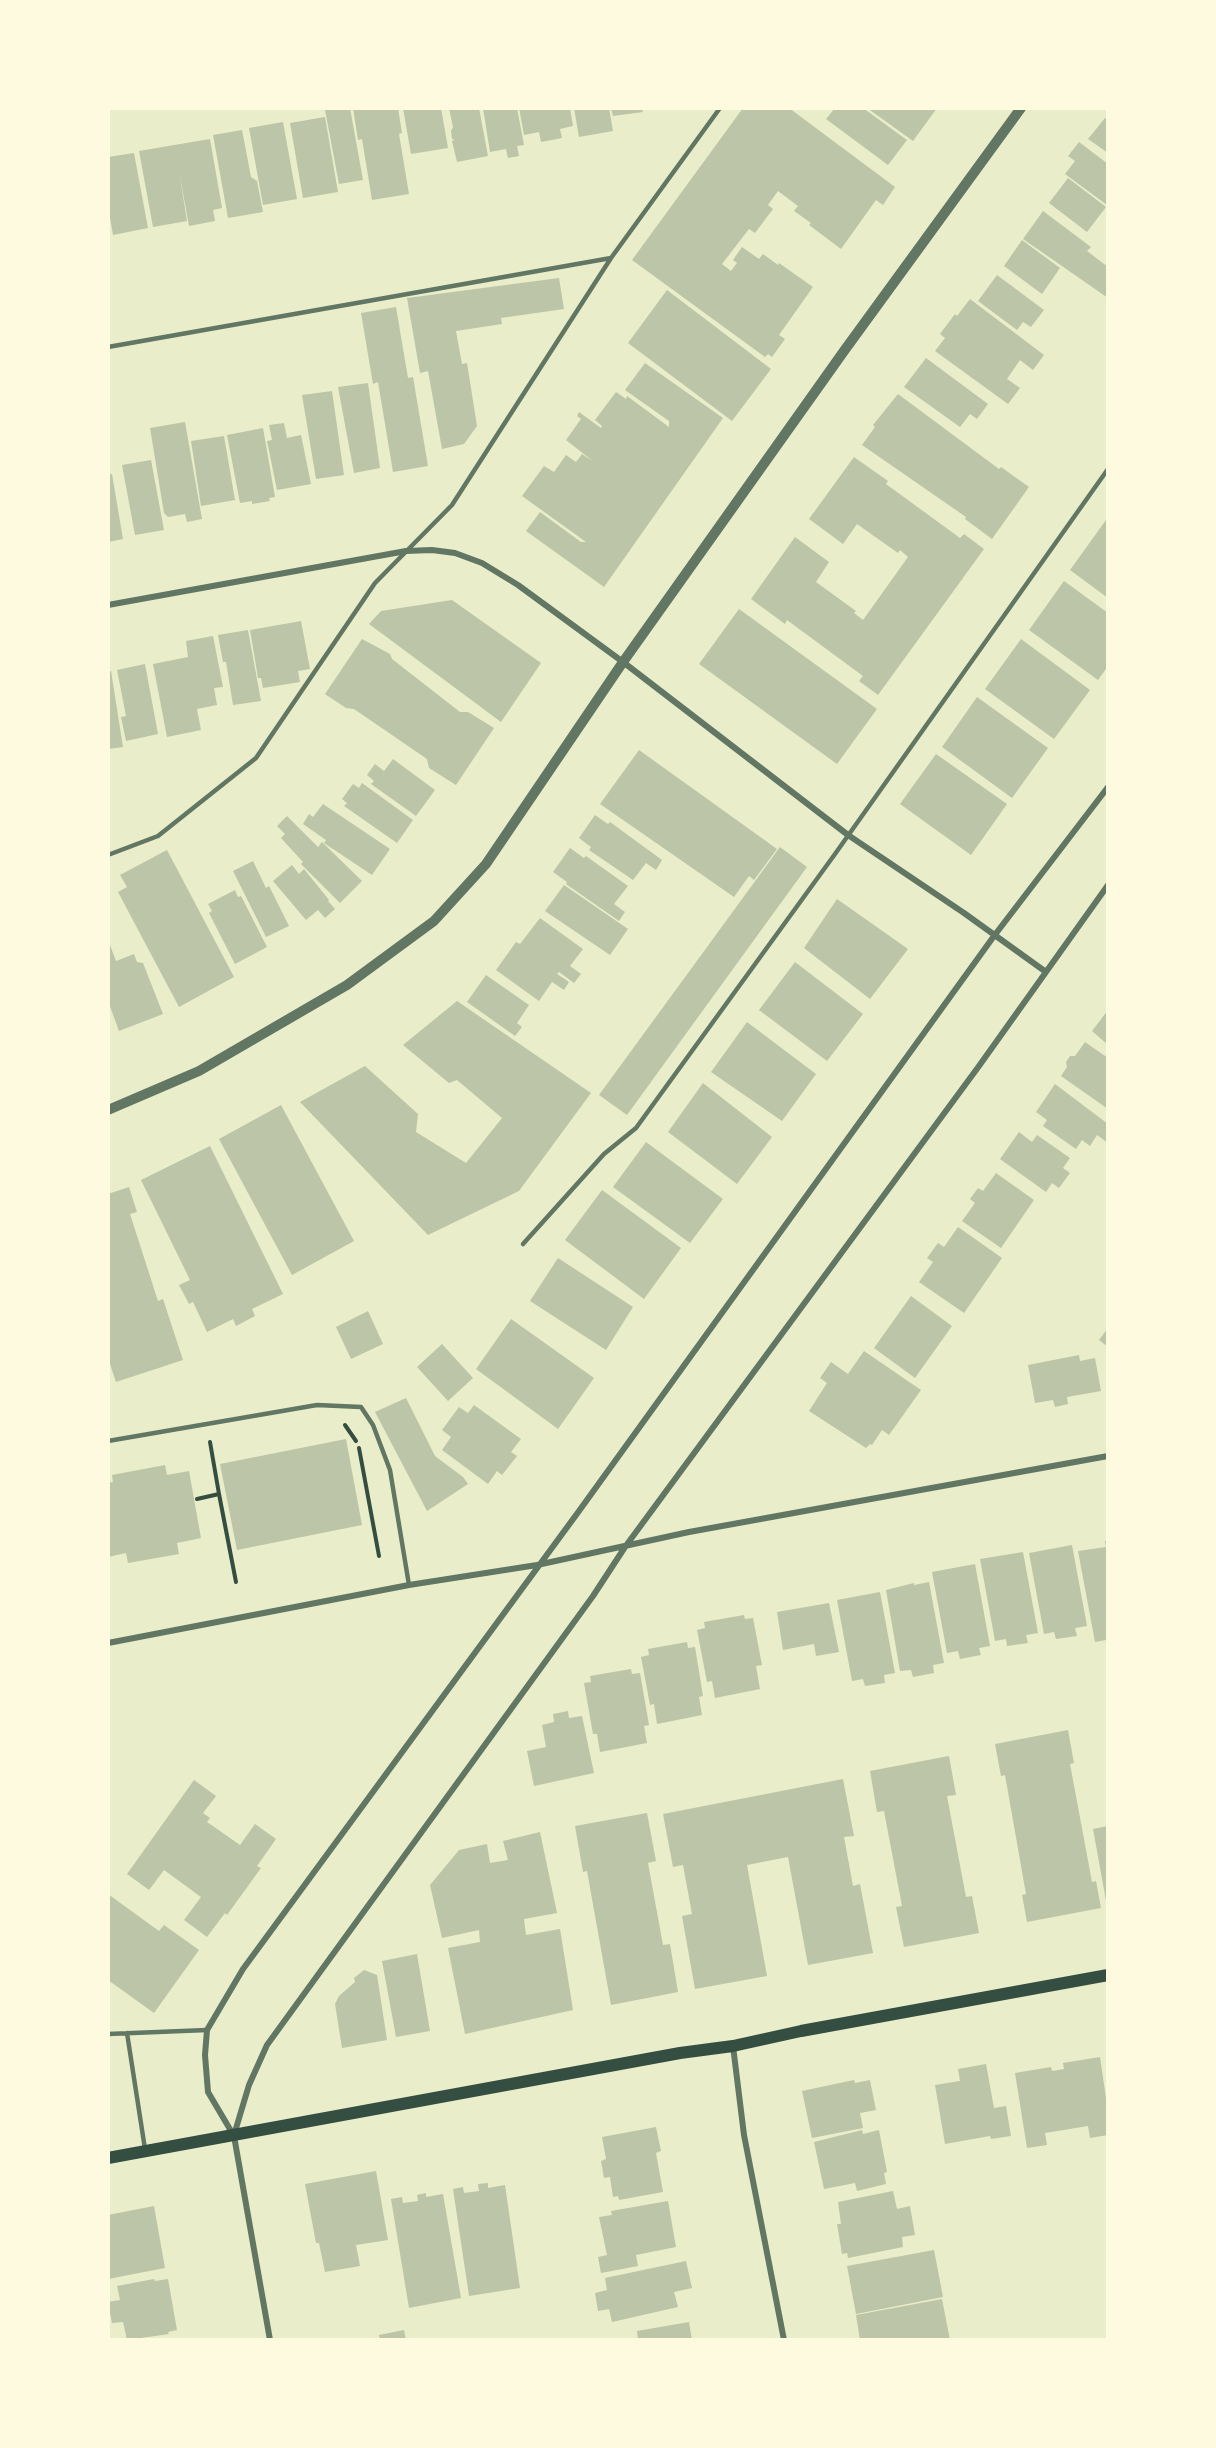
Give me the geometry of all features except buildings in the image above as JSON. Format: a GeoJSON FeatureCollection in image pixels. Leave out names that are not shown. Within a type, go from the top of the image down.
{"type":"FeatureCollection","features":[{"type":"Feature","properties":{"kind":"main road"},"geometry":{"type":"LineString","coordinates":[[108,2158],[669,2055],[733,2046],[801,2031],[1108,1975]]}},
{"type":"Feature","properties":{"kind":"street"},"geometry":{"type":"LineString","coordinates":[[108,1110],[199,1071],[347,985],[434,921],[486,864],[623,662],[844,351],[1021,108]]}},
{"type":"Feature","properties":{"kind":"street"},"geometry":{"type":"LineString","coordinates":[[108,604],[406,551],[432,550],[455,553],[482,563],[518,585],[623,662],[848,835],[964,913],[1046,972]]}},
{"type":"Feature","properties":{"kind":"street"},"geometry":{"type":"LineString","coordinates":[[270,2340],[234,2136],[208,2092],[205,2055],[207,2030],[243,1969],[994,936],[1108,788]]}},
{"type":"Feature","properties":{"kind":"street"},"geometry":{"type":"LineString","coordinates":[[234,2136],[249,2085],[267,2044],[579,1615],[625,1547],[1108,885]]}},
{"type":"Feature","properties":{"kind":"street"},"geometry":{"type":"LineString","coordinates":[[108,1643],[409,1585],[537,1565],[689,1532],[1108,1456]]}},
{"type":"Feature","properties":{"kind":"street"},"geometry":{"type":"LineString","coordinates":[[733,2046],[744,2135],[784,2340]]}},
{"type":"Feature","properties":{"kind":"lane"},"geometry":{"type":"LineString","coordinates":[[108,855],[158,836],[256,758],[375,583],[452,505],[610,258],[720,108]]}},
{"type":"Feature","properties":{"kind":"lane"},"geometry":{"type":"LineString","coordinates":[[108,347],[610,258]]}},
{"type":"Feature","properties":{"kind":"lane"},"geometry":{"type":"LineString","coordinates":[[523,1244],[604,1154],[636,1128],[1108,469]]}},
{"type":"Feature","properties":{"kind":"lane"},"geometry":{"type":"LineString","coordinates":[[108,1441],[317,1405],[361,1407],[373,1425],[390,1470],[409,1585]]}},
{"type":"Feature","properties":{"kind":"lane"},"geometry":{"type":"LineString","coordinates":[[108,2034],[207,2030]]}},
{"type":"Feature","properties":{"kind":"lane"},"geometry":{"type":"LineString","coordinates":[[127,2033],[146,2151]]}},
{"type":"Feature","properties":{"kind":"path"},"geometry":{"type":"LineString","coordinates":[[343,1420],[358,1444],[379,1556]]}},
{"type":"Feature","properties":{"kind":"path"},"geometry":{"type":"LineString","coordinates":[[206,1424],[236,1582]]}},
{"type":"Feature","properties":{"kind":"path"},"geometry":{"type":"LineString","coordinates":[[197,1499],[219,1494]]}}]}
